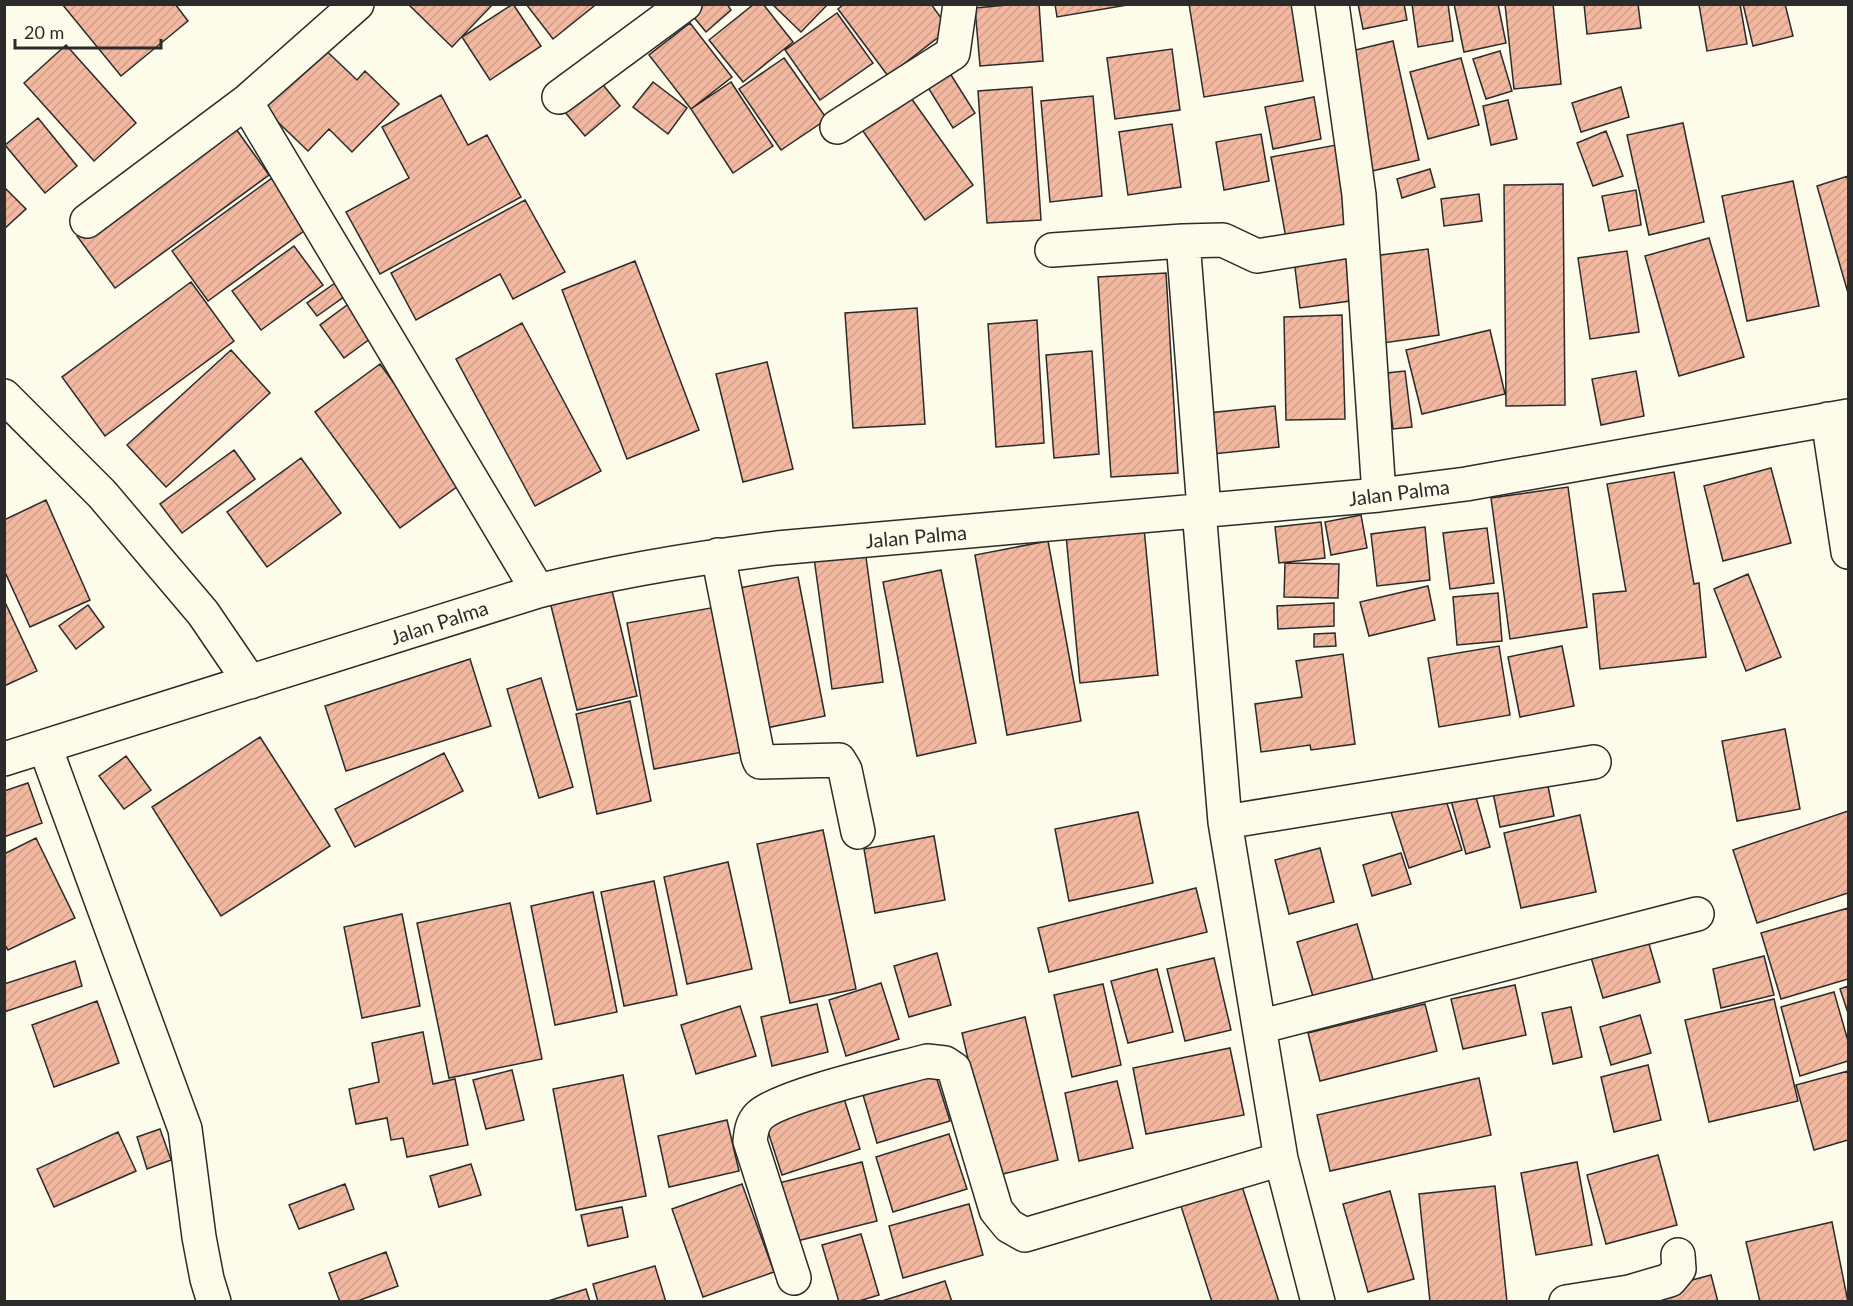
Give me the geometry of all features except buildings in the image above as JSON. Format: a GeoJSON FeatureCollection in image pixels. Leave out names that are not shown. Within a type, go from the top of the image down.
{"type":"FeatureCollection","features":[{"type":"Feature","properties":{"kind":"street"},"geometry":{"type":"LineString","coordinates":[[87,221],[246,102],[357,4]]}},
{"type":"Feature","properties":{"kind":"street"},"geometry":{"type":"LineString","coordinates":[[559,97],[684,4]]}},
{"type":"Feature","properties":{"kind":"street"},"geometry":{"type":"LineString","coordinates":[[837,127],[954,53],[960,4]]}},
{"type":"Feature","properties":{"kind":"street"},"geometry":{"type":"LineString","coordinates":[[1332,4],[1349,117],[1362,239],[1380,495]]}},
{"type":"Feature","properties":{"kind":"street"},"geometry":{"type":"LineString","coordinates":[[246,102],[538,591]]}},
{"type":"Feature","properties":{"kind":"street"},"geometry":{"type":"LineString","coordinates":[[1052,250],[1223,240],[1257,256],[1362,239]]}},
{"type":"Feature","properties":{"kind":"street"},"geometry":{"type":"LineString","coordinates":[[1183,241],[1225,822],[1281,1159],[1318,1302]]}},
{"type":"Feature","properties":{"kind":"street"},"geometry":{"type":"LineString","coordinates":[[4,396],[102,494],[203,613],[250,682]]}},
{"type":"Feature","properties":{"kind":"street"},"geometry":{"type":"LineString","coordinates":[[1838,417],[1848,552]]}},
{"type":"Feature","properties":{"kind":"street","name":"Jalan Palma"},"geometry":{"type":"LineString","coordinates":[[4,759],[538,591],[590,578],[718,555],[1380,495],[1466,484],[1838,417]]}},
{"type":"Feature","properties":{"kind":"street"},"geometry":{"type":"LineString","coordinates":[[718,555],[760,762],[839,760],[845,770],[858,832]]}},
{"type":"Feature","properties":{"kind":"street"},"geometry":{"type":"LineString","coordinates":[[45,747],[185,1128],[199,1237],[214,1302]]}},
{"type":"Feature","properties":{"kind":"street"},"geometry":{"type":"LineString","coordinates":[[1225,822],[1594,762]]}},
{"type":"Feature","properties":{"kind":"street"},"geometry":{"type":"LineString","coordinates":[[1259,1027],[1697,914]]}},
{"type":"Feature","properties":{"kind":"street"},"geometry":{"type":"LineString","coordinates":[[794,1278],[750,1141],[751,1129],[760,1115],[800,1097],[927,1061],[945,1063],[954,1069],[996,1210],[1009,1226],[1025,1235],[1281,1159]]}},
{"type":"Feature","properties":{"kind":"street"},"geometry":{"type":"LineString","coordinates":[[1566,1302],[1631,1297],[1670,1280],[1678,1269],[1678,1255]]}}]}
